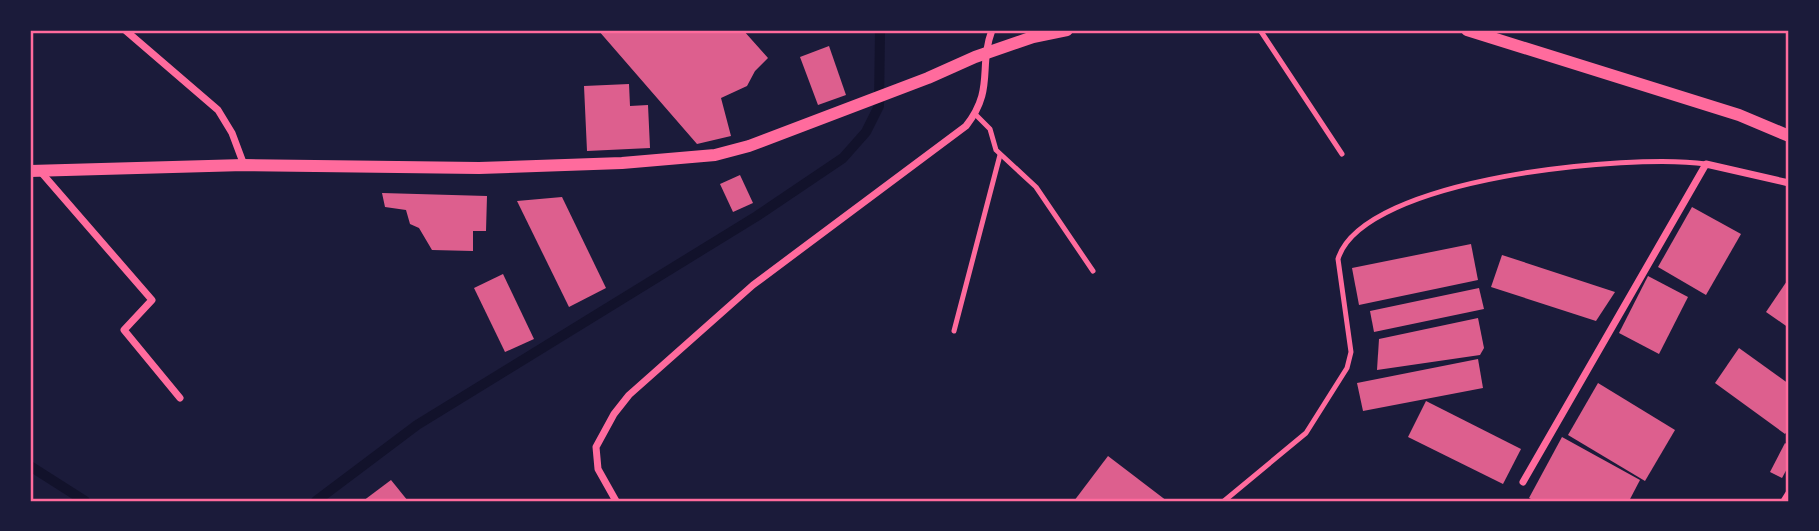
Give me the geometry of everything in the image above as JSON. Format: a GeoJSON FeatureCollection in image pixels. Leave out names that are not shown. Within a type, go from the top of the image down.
{"type":"FeatureCollection","features":[{"type":"Feature","properties":{"kind":"street"},"geometry":{"type":"LineString","coordinates":[[125,30],[218,110],[232,132],[244,165]]}},
{"type":"Feature","properties":{"kind":"street"},"geometry":{"type":"LineString","coordinates":[[616,501],[598,469],[596,447],[614,414],[629,395],[753,285],[955,136],[975,114],[987,82],[986,53],[992,30]]}},
{"type":"Feature","properties":{"kind":"street"},"geometry":{"type":"LineString","coordinates":[[34,171],[244,165],[479,167],[622,163],[730,152],[928,78],[986,53],[1033,37],[1067,30]]}},
{"type":"Feature","properties":{"kind":"street"},"geometry":{"type":"LineString","coordinates":[[1467,30],[1739,115],[1789,136]]}},
{"type":"Feature","properties":{"kind":"street"},"geometry":{"type":"LineString","coordinates":[[1523,482],[1706,164],[1789,183]]}},
{"type":"Feature","properties":{"kind":"street"},"geometry":{"type":"LineString","coordinates":[[34,171],[152,300],[124,330],[180,398]]}},
{"type":"Feature","properties":{"kind":"street"},"geometry":{"type":"LineString","coordinates":[[1784,501],[1789,493]]}},
{"type":"Feature","properties":{"kind":"lane"},"geometry":{"type":"LineString","coordinates":[[1260,30],[1342,154]]}},
{"type":"Feature","properties":{"kind":"lane"},"geometry":{"type":"LineString","coordinates":[[975,114],[990,129],[1000,155],[1036,187],[1093,271]]}},
{"type":"Feature","properties":{"kind":"lane"},"geometry":{"type":"LineString","coordinates":[[954,331],[1000,155]]}},
{"type":"Feature","properties":{"kind":"lane"},"geometry":{"type":"LineString","coordinates":[[1224,501],[1306,433],[1347,368],[1351,352],[1338,259],[1342,247],[1355,232],[1429,193],[1493,178],[1613,163],[1672,160],[1706,164]]}},
{"type":"Feature","properties":{"kind":"building"},"geometry":{"type":"Polygon","coordinates":[[[598,30],[743,30],[768,58],[755,71],[747,86],[721,98],[731,136],[697,144],[598,30]]]}},
{"type":"Feature","properties":{"kind":"building"},"geometry":{"type":"Polygon","coordinates":[[[829,46],[846,95],[818,105],[800,57],[829,46]]]}},
{"type":"Feature","properties":{"kind":"building"},"geometry":{"type":"Polygon","coordinates":[[[629,84],[630,106],[648,105],[650,148],[587,151],[584,86],[629,84]]]}},
{"type":"Feature","properties":{"kind":"building"},"geometry":{"type":"Polygon","coordinates":[[[740,175],[753,203],[733,212],[720,184],[740,175]]]}},
{"type":"Feature","properties":{"kind":"building"},"geometry":{"type":"Polygon","coordinates":[[[382,193],[487,196],[486,231],[473,231],[473,251],[432,250],[419,228],[410,224],[406,210],[385,207],[382,193]]]}},
{"type":"Feature","properties":{"kind":"building"},"geometry":{"type":"Polygon","coordinates":[[[562,197],[606,288],[569,307],[517,201],[562,197]]]}},
{"type":"Feature","properties":{"kind":"building"},"geometry":{"type":"Polygon","coordinates":[[[1692,207],[1741,234],[1706,295],[1658,267],[1692,207]]]}},
{"type":"Feature","properties":{"kind":"building"},"geometry":{"type":"Polygon","coordinates":[[[1471,244],[1478,280],[1359,305],[1352,268],[1471,244]]]}},
{"type":"Feature","properties":{"kind":"building"},"geometry":{"type":"Polygon","coordinates":[[[1502,255],[1615,292],[1596,321],[1491,287],[1502,255]]]}},
{"type":"Feature","properties":{"kind":"building"},"geometry":{"type":"Polygon","coordinates":[[[503,274],[534,339],[505,352],[474,288],[503,274]]]}},
{"type":"Feature","properties":{"kind":"building"},"geometry":{"type":"Polygon","coordinates":[[[1648,276],[1688,297],[1659,354],[1619,333],[1648,276]]]}},
{"type":"Feature","properties":{"kind":"building"},"geometry":{"type":"Polygon","coordinates":[[[1789,278],[1789,328],[1766,312],[1789,278]]]}},
{"type":"Feature","properties":{"kind":"building"},"geometry":{"type":"Polygon","coordinates":[[[1479,288],[1484,309],[1374,332],[1370,311],[1479,288]]]}},
{"type":"Feature","properties":{"kind":"building"},"geometry":{"type":"Polygon","coordinates":[[[1478,318],[1484,348],[1480,355],[1377,370],[1379,339],[1478,318]]]}},
{"type":"Feature","properties":{"kind":"building"},"geometry":{"type":"Polygon","coordinates":[[[1739,348],[1789,384],[1789,429],[1785,434],[1715,383],[1739,348]]]}},
{"type":"Feature","properties":{"kind":"building"},"geometry":{"type":"Polygon","coordinates":[[[1478,359],[1483,388],[1363,411],[1357,383],[1478,359]]]}},
{"type":"Feature","properties":{"kind":"building"},"geometry":{"type":"Polygon","coordinates":[[[1598,383],[1675,430],[1645,481],[1568,435],[1598,383]]]}},
{"type":"Feature","properties":{"kind":"building"},"geometry":{"type":"Polygon","coordinates":[[[1426,401],[1521,449],[1503,484],[1408,437],[1426,401]]]}},
{"type":"Feature","properties":{"kind":"building"},"geometry":{"type":"Polygon","coordinates":[[[1562,437],[1640,480],[1629,501],[1535,501],[1529,498],[1562,437]]]}},
{"type":"Feature","properties":{"kind":"building"},"geometry":{"type":"Polygon","coordinates":[[[1785,443],[1789,446],[1789,465],[1782,478],[1770,472],[1785,443]]]}},
{"type":"Feature","properties":{"kind":"building"},"geometry":{"type":"Polygon","coordinates":[[[1108,456],[1167,501],[1074,501],[1108,456]]]}},
{"type":"Feature","properties":{"kind":"building"},"geometry":{"type":"Polygon","coordinates":[[[391,480],[408,501],[363,501],[391,480]]]}},
{"type":"Feature","properties":{"kind":"waterway"},"geometry":{"type":"LineString","coordinates":[[316,501],[417,425],[757,216],[843,158],[866,132],[879,106],[880,30]]}},
{"type":"Feature","properties":{"kind":"waterway"},"geometry":{"type":"LineString","coordinates":[[30,466],[85,501]]}}]}
